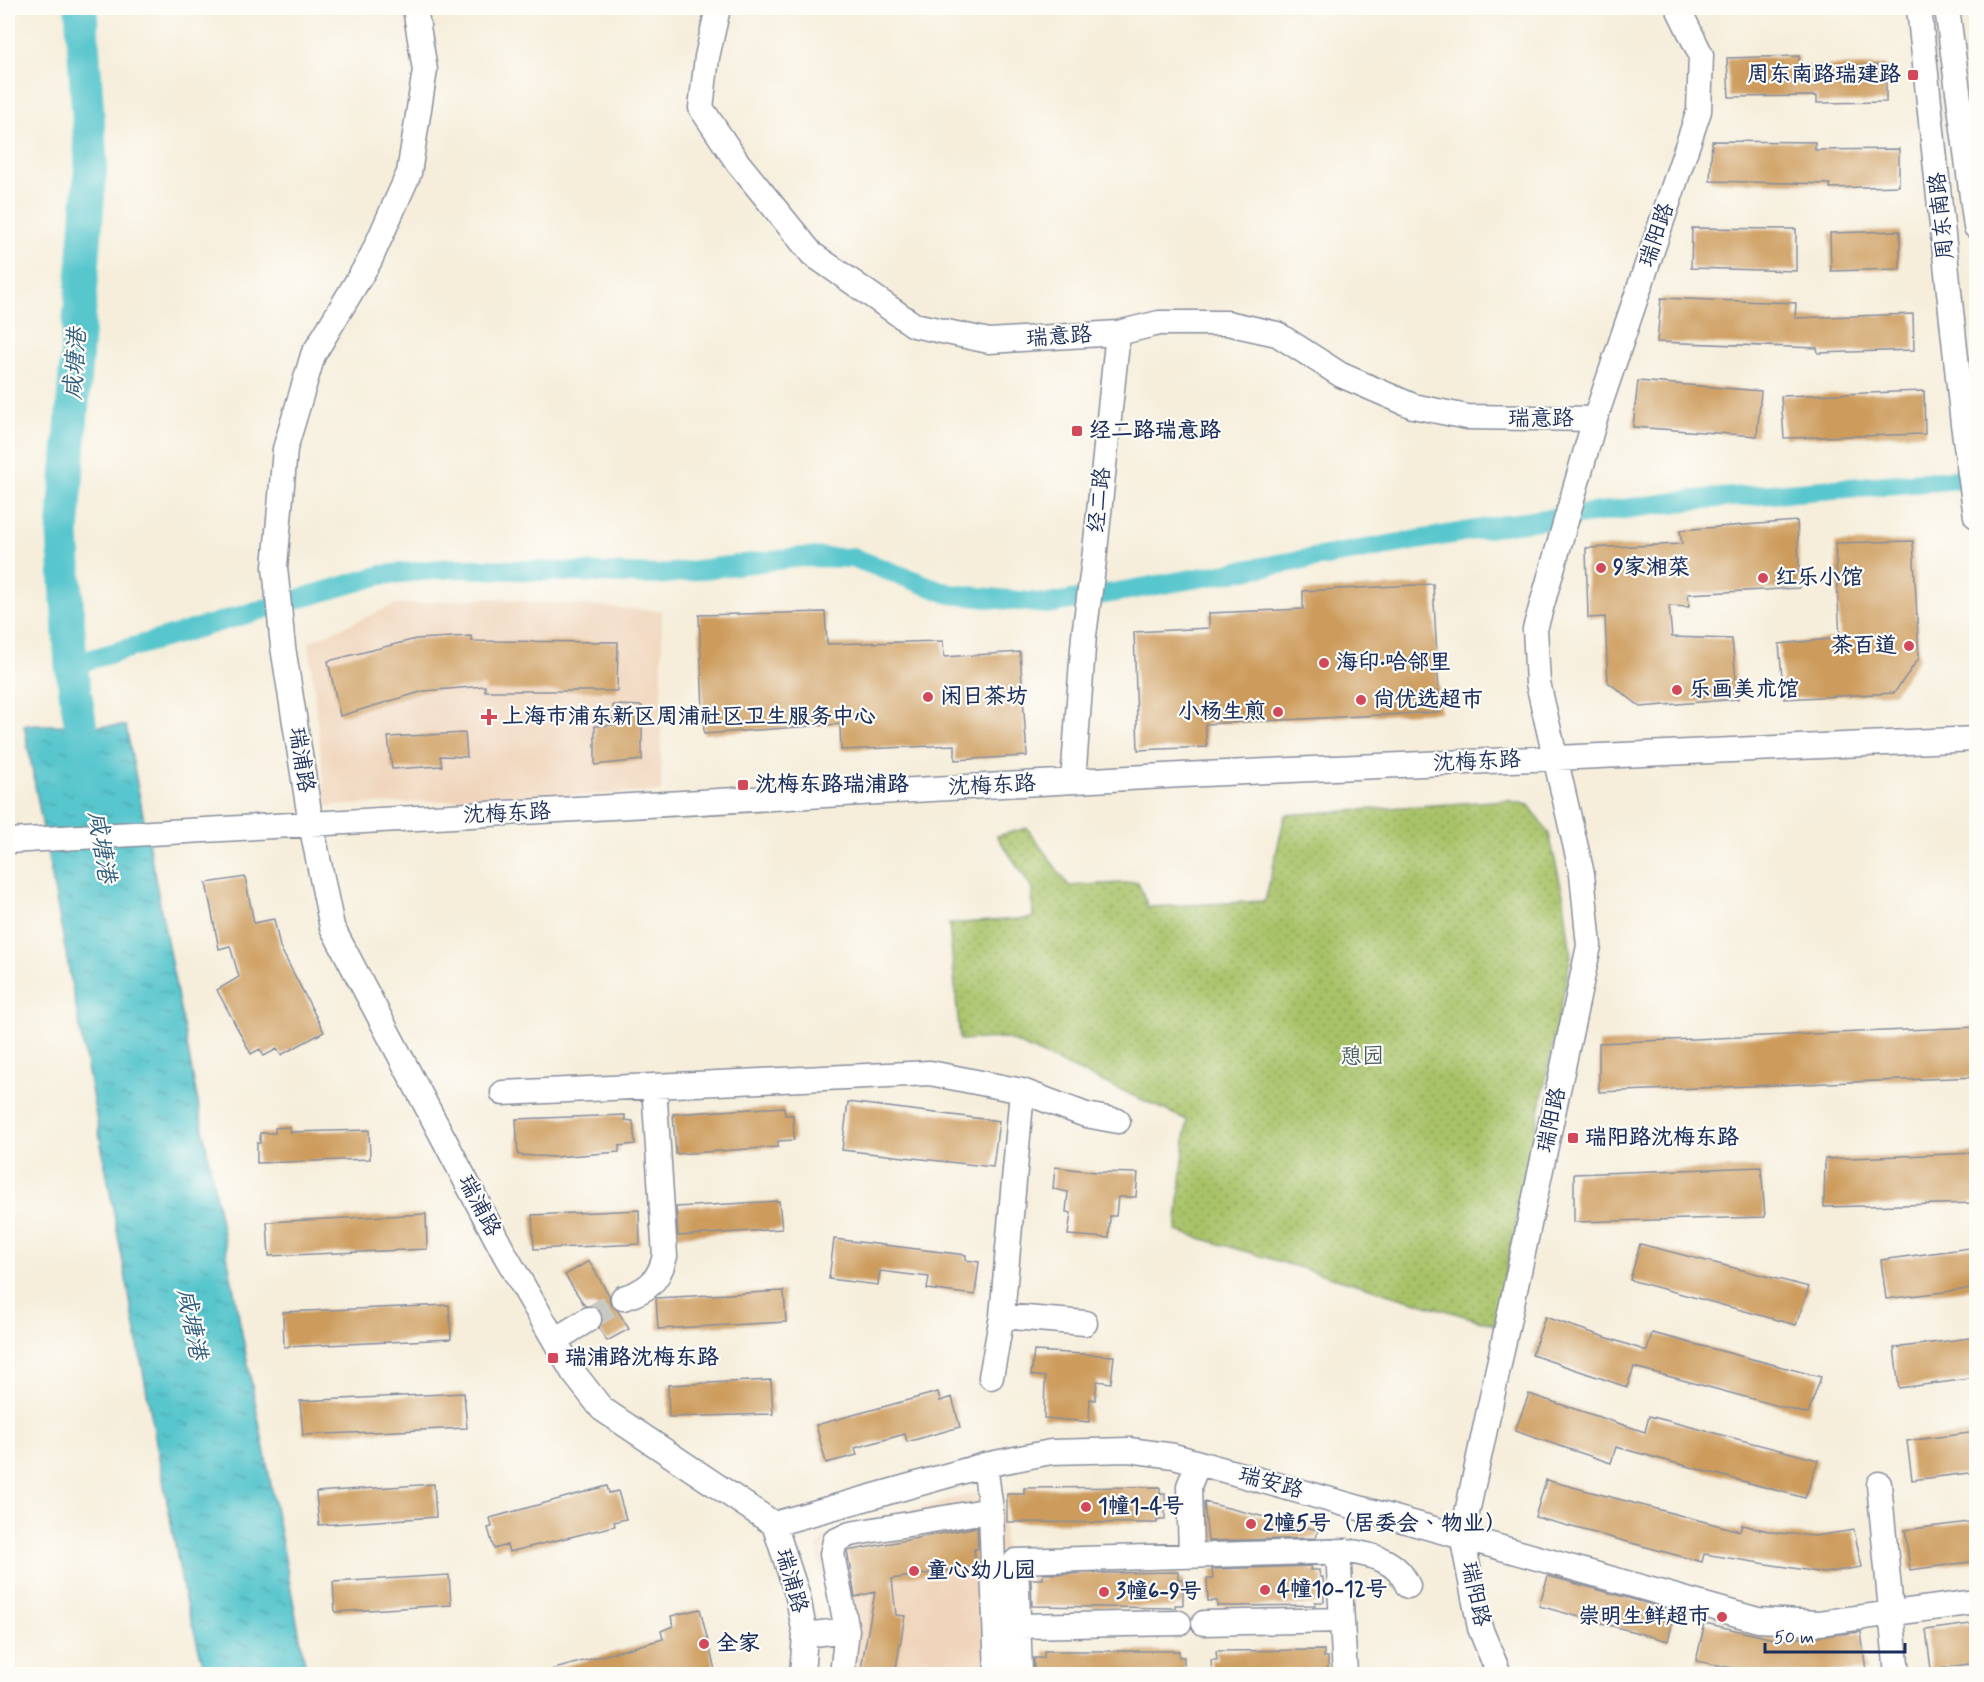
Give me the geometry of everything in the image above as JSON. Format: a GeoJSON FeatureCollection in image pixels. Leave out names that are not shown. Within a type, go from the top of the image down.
{"type":"FeatureCollection","features":[{"type":"Feature","properties":{"kind":"street","name":"瑞浦路"},"geometry":{"type":"LineString","coordinates":[[415,8],[425,70],[409,173],[370,260],[313,355],[285,449],[275,567],[283,647],[311,824],[332,927],[504,1252],[573,1372],[602,1409],[774,1524],[798,1597],[805,1635],[802,1674]]}},
{"type":"Feature","properties":{"kind":"street","name":"瑞意路"},"geometry":{"type":"LineString","coordinates":[[718,8],[707,57],[701,108],[738,163],[812,254],[914,325],[989,341],[1118,333],[1159,323],[1227,323],[1277,334],[1341,375],[1413,406],[1467,417],[1595,419]]}},
{"type":"Feature","properties":{"kind":"street","name":"瑞阳路"},"geometry":{"type":"LineString","coordinates":[[1499,1674],[1480,1628],[1462,1536],[1589,946],[1582,874],[1538,683],[1535,629],[1595,419],[1699,111],[1701,55],[1678,8]]}},
{"type":"Feature","properties":{"kind":"street","name":"周东南路"},"geometry":{"type":"LineString","coordinates":[[1919,8],[1963,424],[1977,516]]}},
{"type":"Feature","properties":{"kind":"street"},"geometry":{"type":"LineString","coordinates":[[1947,8],[1977,227]]}},
{"type":"Feature","properties":{"kind":"street","name":"经二路"},"geometry":{"type":"LineString","coordinates":[[1073,782],[1084,634],[1118,333]]}},
{"type":"Feature","properties":{"kind":"street","name":"沈梅东路"},"geometry":{"type":"LineString","coordinates":[[8,841],[1073,782],[1977,739]]}},
{"type":"Feature","properties":{"kind":"street"},"geometry":{"type":"LineString","coordinates":[[503,1093],[930,1073],[1022,1091],[1086,1115],[1118,1121]]}},
{"type":"Feature","properties":{"kind":"street"},"geometry":{"type":"LineString","coordinates":[[622,1298],[642,1292],[662,1268],[665,1256],[654,1086]]}},
{"type":"Feature","properties":{"kind":"street"},"geometry":{"type":"LineString","coordinates":[[991,1377],[1002,1316],[1022,1091]]}},
{"type":"Feature","properties":{"kind":"street"},"geometry":{"type":"LineString","coordinates":[[1002,1316],[1085,1323]]}},
{"type":"Feature","properties":{"kind":"street"},"geometry":{"type":"LineString","coordinates":[[555,1340],[589,1319]]}},
{"type":"Feature","properties":{"kind":"street","name":"瑞安路"},"geometry":{"type":"LineString","coordinates":[[774,1524],[985,1465],[1051,1452],[1095,1449],[1152,1453],[1198,1463],[1758,1620],[1819,1623],[1977,1602]]}},
{"type":"Feature","properties":{"kind":"street"},"geometry":{"type":"LineString","coordinates":[[1191,1555],[1189,1486],[1198,1463]]}},
{"type":"Feature","properties":{"kind":"street"},"geometry":{"type":"LineString","coordinates":[[985,1465],[991,1510],[997,1674]]}},
{"type":"Feature","properties":{"kind":"street"},"geometry":{"type":"LineString","coordinates":[[1879,1484],[1897,1674]]}},
{"type":"Feature","properties":{"kind":"street"},"geometry":{"type":"LineString","coordinates":[[842,1674],[847,1630],[832,1554],[835,1541],[850,1534],[991,1510]]}},
{"type":"Feature","properties":{"kind":"street"},"geometry":{"type":"LineString","coordinates":[[1338,1551],[1345,1674]]}},
{"type":"Feature","properties":{"kind":"street"},"geometry":{"type":"LineString","coordinates":[[1020,1674],[1016,1561],[1338,1551],[1366,1554],[1389,1563],[1402,1573],[1408,1586]]}},
{"type":"Feature","properties":{"kind":"street"},"geometry":{"type":"LineString","coordinates":[[1204,1623],[1341,1620]]}},
{"type":"Feature","properties":{"kind":"street"},"geometry":{"type":"LineString","coordinates":[[1018,1626],[1179,1623]]}},
{"type":"Feature","properties":{"kind":"street"},"geometry":{"type":"LineString","coordinates":[[805,1635],[847,1630]]}},
{"type":"Feature","properties":{"kind":"shaded area","name":"上海市浦东新区周浦社区卫生服务中心"},"geometry":{"type":"Polygon","coordinates":[[[485,598],[662,611],[661,792],[326,806],[309,642],[394,605],[485,598]]]}},
{"type":"Feature","properties":{"kind":"shaded area","name":"童心幼儿园"},"geometry":{"type":"Polygon","coordinates":[[[1002,1486],[1010,1674],[829,1674],[838,1644],[826,1584],[818,1558],[818,1547],[824,1537],[837,1529],[1002,1486]]]}},
{"type":"Feature","properties":{"kind":"green space","name":"憩园"},"geometry":{"type":"Polygon","coordinates":[[[1507,800],[1529,805],[1549,834],[1564,899],[1571,957],[1495,1325],[1176,1231],[1187,1120],[1006,1038],[960,1040],[949,924],[1033,918],[1032,888],[997,836],[1027,828],[1069,886],[1138,882],[1148,907],[1265,901],[1285,815],[1507,800]]]}},
{"type":"Feature","properties":{"kind":"water"},"geometry":{"type":"Polygon","coordinates":[[[24,725],[126,726],[307,1674],[206,1674],[185,1599],[24,725]]]}},
{"type":"Feature","properties":{"kind":"building"},"geometry":{"type":"Polygon","coordinates":[[[1799,56],[1799,66],[1886,65],[1886,102],[1817,103],[1817,96],[1729,97],[1727,58],[1799,56]]]}},
{"type":"Feature","properties":{"kind":"building"},"geometry":{"type":"Polygon","coordinates":[[[1712,141],[1815,142],[1815,150],[1899,149],[1899,186],[1830,188],[1830,184],[1710,181],[1712,141]]]}},
{"type":"Feature","properties":{"kind":"building"},"geometry":{"type":"Polygon","coordinates":[[[1692,228],[1796,229],[1796,271],[1691,268],[1692,228]]]}},
{"type":"Feature","properties":{"kind":"building"},"geometry":{"type":"Polygon","coordinates":[[[1900,231],[1900,269],[1831,271],[1830,233],[1900,231]]]}},
{"type":"Feature","properties":{"kind":"building"},"geometry":{"type":"Polygon","coordinates":[[[1661,298],[1796,303],[1795,318],[1913,314],[1914,350],[1818,353],[1817,348],[1657,342],[1661,298]]]}},
{"type":"Feature","properties":{"kind":"building"},"geometry":{"type":"Polygon","coordinates":[[[1638,381],[1761,391],[1757,436],[1633,427],[1638,381]]]}},
{"type":"Feature","properties":{"kind":"building"},"geometry":{"type":"Polygon","coordinates":[[[1924,391],[1925,434],[1784,438],[1781,396],[1924,391]]]}},
{"type":"Feature","properties":{"kind":"building"},"geometry":{"type":"Polygon","coordinates":[[[1797,521],[1800,588],[1688,594],[1689,607],[1669,606],[1672,637],[1732,639],[1738,699],[1641,707],[1608,682],[1605,617],[1588,618],[1586,548],[1682,544],[1680,530],[1797,521]]]}},
{"type":"Feature","properties":{"kind":"building"},"geometry":{"type":"Polygon","coordinates":[[[1913,541],[1919,658],[1894,693],[1784,699],[1779,644],[1840,638],[1835,543],[1913,541]]]}},
{"type":"Feature","properties":{"kind":"building","name":"海印·哈邻里"},"geometry":{"type":"Polygon","coordinates":[[[1433,584],[1440,712],[1205,724],[1207,747],[1138,750],[1134,632],[1209,628],[1209,613],[1303,609],[1303,591],[1433,584]]]}},
{"type":"Feature","properties":{"kind":"building"},"geometry":{"type":"Polygon","coordinates":[[[825,612],[827,644],[943,641],[944,657],[1020,652],[1027,756],[955,760],[955,745],[841,750],[840,724],[704,734],[699,615],[825,612]]]}},
{"type":"Feature","properties":{"kind":"building"},"geometry":{"type":"Polygon","coordinates":[[[471,636],[472,641],[618,642],[617,691],[485,691],[485,686],[424,691],[340,716],[328,661],[416,639],[471,636]]]}},
{"type":"Feature","properties":{"kind":"building"},"geometry":{"type":"Polygon","coordinates":[[[613,705],[642,706],[642,760],[595,765],[595,726],[613,725],[613,705]]]}},
{"type":"Feature","properties":{"kind":"building"},"geometry":{"type":"Polygon","coordinates":[[[465,733],[467,757],[440,756],[442,766],[392,769],[388,737],[465,733]]]}},
{"type":"Feature","properties":{"kind":"building"},"geometry":{"type":"Polygon","coordinates":[[[245,877],[254,923],[274,919],[280,947],[324,1032],[281,1055],[277,1049],[264,1056],[260,1049],[251,1054],[217,990],[239,977],[230,946],[219,949],[206,883],[245,877]]]}},
{"type":"Feature","properties":{"kind":"building"},"geometry":{"type":"Polygon","coordinates":[[[1977,1027],[1977,1077],[1599,1092],[1599,1043],[1977,1027]]]}},
{"type":"Feature","properties":{"kind":"building"},"geometry":{"type":"Polygon","coordinates":[[[848,1102],[999,1121],[993,1167],[842,1150],[848,1102]]]}},
{"type":"Feature","properties":{"kind":"building"},"geometry":{"type":"Polygon","coordinates":[[[784,1107],[785,1115],[793,1115],[794,1140],[778,1141],[778,1147],[676,1154],[673,1114],[784,1107]]]}},
{"type":"Feature","properties":{"kind":"building"},"geometry":{"type":"Polygon","coordinates":[[[625,1115],[625,1120],[633,1121],[635,1144],[619,1146],[619,1152],[555,1157],[518,1155],[516,1119],[625,1115]]]}},
{"type":"Feature","properties":{"kind":"building"},"geometry":{"type":"Polygon","coordinates":[[[290,1127],[290,1132],[369,1130],[370,1159],[257,1163],[257,1143],[260,1143],[260,1133],[275,1133],[275,1128],[290,1127]]]}},
{"type":"Feature","properties":{"kind":"building"},"geometry":{"type":"Polygon","coordinates":[[[1977,1153],[1977,1203],[1824,1207],[1825,1159],[1977,1153]]]}},
{"type":"Feature","properties":{"kind":"building"},"geometry":{"type":"Polygon","coordinates":[[[1055,1167],[1096,1172],[1138,1173],[1136,1197],[1118,1197],[1116,1216],[1110,1216],[1109,1238],[1068,1235],[1071,1213],[1066,1212],[1068,1192],[1053,1189],[1055,1167]]]}},
{"type":"Feature","properties":{"kind":"building"},"geometry":{"type":"Polygon","coordinates":[[[1761,1167],[1765,1217],[1574,1222],[1574,1174],[1761,1167]]]}},
{"type":"Feature","properties":{"kind":"building"},"geometry":{"type":"Polygon","coordinates":[[[779,1201],[782,1229],[678,1236],[676,1207],[779,1201]]]}},
{"type":"Feature","properties":{"kind":"building"},"geometry":{"type":"Polygon","coordinates":[[[639,1210],[640,1244],[534,1249],[532,1215],[639,1210]]]}},
{"type":"Feature","properties":{"kind":"building"},"geometry":{"type":"Polygon","coordinates":[[[426,1214],[427,1249],[269,1256],[267,1222],[426,1214]]]}},
{"type":"Feature","properties":{"kind":"building"},"geometry":{"type":"Polygon","coordinates":[[[834,1239],[966,1255],[966,1260],[979,1262],[975,1295],[927,1289],[929,1277],[880,1271],[878,1285],[829,1279],[834,1239]]]}},
{"type":"Feature","properties":{"kind":"building"},"geometry":{"type":"Polygon","coordinates":[[[1640,1244],[1809,1287],[1796,1325],[1630,1280],[1640,1244]]]}},
{"type":"Feature","properties":{"kind":"building"},"geometry":{"type":"Polygon","coordinates":[[[1977,1247],[1977,1288],[1886,1299],[1881,1260],[1977,1247]]]}},
{"type":"Feature","properties":{"kind":"building"},"geometry":{"type":"Polygon","coordinates":[[[589,1261],[609,1295],[610,1303],[629,1329],[607,1341],[599,1328],[603,1319],[601,1311],[595,1306],[585,1306],[565,1275],[589,1261]]]}},
{"type":"Feature","properties":{"kind":"building"},"geometry":{"type":"Polygon","coordinates":[[[784,1291],[786,1322],[658,1329],[656,1298],[784,1291]]]}},
{"type":"Feature","properties":{"kind":"building"},"geometry":{"type":"Polygon","coordinates":[[[449,1305],[451,1339],[284,1347],[283,1312],[449,1305]]]}},
{"type":"Feature","properties":{"kind":"building"},"geometry":{"type":"Polygon","coordinates":[[[1545,1317],[1647,1351],[1652,1333],[1821,1377],[1808,1414],[1634,1367],[1627,1387],[1532,1355],[1545,1317]]]}},
{"type":"Feature","properties":{"kind":"building"},"geometry":{"type":"Polygon","coordinates":[[[1977,1337],[1977,1378],[1899,1388],[1894,1348],[1977,1337]]]}},
{"type":"Feature","properties":{"kind":"building"},"geometry":{"type":"Polygon","coordinates":[[[1034,1351],[1114,1356],[1111,1383],[1097,1381],[1095,1400],[1090,1399],[1089,1422],[1044,1418],[1045,1377],[1031,1375],[1034,1351]]]}},
{"type":"Feature","properties":{"kind":"building"},"geometry":{"type":"Polygon","coordinates":[[[771,1380],[773,1414],[669,1417],[668,1385],[771,1380]]]}},
{"type":"Feature","properties":{"kind":"building"},"geometry":{"type":"Polygon","coordinates":[[[938,1392],[940,1401],[952,1397],[960,1427],[907,1442],[905,1434],[855,1448],[857,1455],[826,1463],[816,1425],[938,1392]]]}},
{"type":"Feature","properties":{"kind":"building"},"geometry":{"type":"Polygon","coordinates":[[[464,1393],[467,1428],[303,1435],[300,1401],[464,1393]]]}},
{"type":"Feature","properties":{"kind":"building"},"geometry":{"type":"Polygon","coordinates":[[[1529,1394],[1645,1432],[1649,1416],[1818,1460],[1805,1498],[1616,1447],[1611,1463],[1515,1431],[1529,1394]]]}},
{"type":"Feature","properties":{"kind":"building"},"geometry":{"type":"Polygon","coordinates":[[[1977,1432],[1977,1472],[1912,1480],[1907,1441],[1977,1432]]]}},
{"type":"Feature","properties":{"kind":"building"},"geometry":{"type":"Polygon","coordinates":[[[1546,1480],[1740,1531],[1742,1525],[1778,1533],[1815,1536],[1854,1530],[1862,1567],[1824,1573],[1704,1554],[1702,1562],[1535,1517],[1546,1480]]]}},
{"type":"Feature","properties":{"kind":"building"},"geometry":{"type":"Polygon","coordinates":[[[434,1484],[436,1517],[319,1525],[316,1492],[434,1484]]]}},
{"type":"Feature","properties":{"kind":"building"},"geometry":{"type":"Polygon","coordinates":[[[607,1486],[609,1493],[618,1491],[626,1519],[614,1522],[615,1526],[509,1552],[507,1545],[494,1549],[488,1528],[492,1527],[490,1518],[607,1486]]]}},
{"type":"Feature","properties":{"kind":"building","name":"1幢1-4号"},"geometry":{"type":"Polygon","coordinates":[[[1160,1487],[1160,1494],[1165,1494],[1165,1520],[1157,1520],[1157,1523],[1007,1522],[1007,1494],[1024,1494],[1024,1488],[1160,1487]]]}},
{"type":"Feature","properties":{"kind":"building","name":"2幢5号（居委会、物业）"},"geometry":{"type":"Polygon","coordinates":[[[1204,1502],[1318,1530],[1316,1538],[1208,1541],[1204,1502]]]}},
{"type":"Feature","properties":{"kind":"building"},"geometry":{"type":"Polygon","coordinates":[[[1977,1521],[1977,1561],[1910,1570],[1905,1530],[1977,1521]]]}},
{"type":"Feature","properties":{"kind":"building"},"geometry":{"type":"Polygon","coordinates":[[[977,1527],[978,1549],[974,1549],[976,1566],[892,1579],[896,1615],[905,1616],[895,1674],[860,1674],[875,1592],[855,1597],[847,1551],[977,1527]]]}},
{"type":"Feature","properties":{"kind":"building","name":"4幢10-12号"},"geometry":{"type":"Polygon","coordinates":[[[1311,1566],[1310,1570],[1319,1570],[1320,1577],[1323,1577],[1324,1602],[1315,1602],[1315,1605],[1217,1606],[1217,1601],[1208,1601],[1207,1579],[1213,1579],[1212,1569],[1311,1566]]]}},
{"type":"Feature","properties":{"kind":"building","name":"3幢6-9号"},"geometry":{"type":"Polygon","coordinates":[[[1178,1572],[1178,1579],[1183,1579],[1183,1605],[1175,1605],[1175,1608],[1032,1606],[1031,1579],[1043,1579],[1043,1574],[1178,1572]]]}},
{"type":"Feature","properties":{"kind":"building"},"geometry":{"type":"Polygon","coordinates":[[[449,1575],[451,1605],[335,1612],[333,1582],[449,1575]]]}},
{"type":"Feature","properties":{"kind":"building"},"geometry":{"type":"Polygon","coordinates":[[[1548,1576],[1675,1611],[1668,1641],[1539,1606],[1548,1576]]]}},
{"type":"Feature","properties":{"kind":"building"},"geometry":{"type":"Polygon","coordinates":[[[700,1609],[716,1674],[552,1674],[551,1670],[663,1639],[661,1631],[673,1626],[671,1616],[700,1609]]]}},
{"type":"Feature","properties":{"kind":"building"},"geometry":{"type":"Polygon","coordinates":[[[1705,1623],[1778,1640],[1861,1632],[1866,1671],[1764,1674],[1696,1661],[1705,1623]]]}},
{"type":"Feature","properties":{"kind":"building"},"geometry":{"type":"Polygon","coordinates":[[[1977,1623],[1977,1663],[1931,1669],[1926,1630],[1977,1623]]]}},
{"type":"Feature","properties":{"kind":"building"},"geometry":{"type":"Polygon","coordinates":[[[1324,1650],[1324,1657],[1328,1657],[1328,1674],[1212,1674],[1211,1660],[1217,1660],[1216,1651],[1324,1650]]]}},
{"type":"Feature","properties":{"kind":"building"},"geometry":{"type":"Polygon","coordinates":[[[1044,1651],[1179,1651],[1179,1657],[1184,1657],[1184,1674],[1034,1674],[1034,1658],[1044,1658],[1044,1651]]]}},
{"type":"Feature","properties":{"kind":"waterway","name":"咸塘港"},"geometry":{"type":"LineString","coordinates":[[81,8],[91,163],[63,533],[71,665],[88,771]]}},
{"type":"Feature","properties":{"kind":"waterway"},"geometry":{"type":"LineString","coordinates":[[71,665],[381,575],[453,568],[658,575],[800,557],[854,558],[950,594],[1048,604],[1516,523],[1693,500],[1976,478]]}},
{"type":"Feature","properties":{"kind":"tunnel"},"geometry":{"type":"LineString","coordinates":[[589,1319],[623,1298]]}},
{"type":"Feature","properties":{"kind":"place","name":"周东南路瑞建路"},"geometry":{"type":"Point","coordinates":[1913,75]}},
{"type":"Feature","properties":{"kind":"place","name":"经二路瑞意路"},"geometry":{"type":"Point","coordinates":[1077,431]}},
{"type":"Feature","properties":{"kind":"place","name":"9家湘菜"},"geometry":{"type":"Point","coordinates":[1601,568]}},
{"type":"Feature","properties":{"kind":"place","name":"红乐小馆"},"geometry":{"type":"Point","coordinates":[1763,578]}},
{"type":"Feature","properties":{"kind":"place","name":"茶百道"},"geometry":{"type":"Point","coordinates":[1909,646]}},
{"type":"Feature","properties":{"kind":"place","name":"海印·哈邻里"},"geometry":{"type":"Point","coordinates":[1324,663]}},
{"type":"Feature","properties":{"kind":"place","name":"乐画美术馆"},"geometry":{"type":"Point","coordinates":[1677,690]}},
{"type":"Feature","properties":{"kind":"place","name":"闲日茶坊"},"geometry":{"type":"Point","coordinates":[928,697]}},
{"type":"Feature","properties":{"kind":"place","name":"尚优选超市"},"geometry":{"type":"Point","coordinates":[1361,700]}},
{"type":"Feature","properties":{"kind":"place","name":"小杨生煎"},"geometry":{"type":"Point","coordinates":[1278,712]}},
{"type":"Feature","properties":{"kind":"place","name":"上海市浦东新区周浦社区卫生服务中心"},"geometry":{"type":"Point","coordinates":[489,717]}},
{"type":"Feature","properties":{"kind":"place","name":"沈梅东路瑞浦路"},"geometry":{"type":"Point","coordinates":[743,785]}},
{"type":"Feature","properties":{"kind":"place","name":"瑞阳路沈梅东路"},"geometry":{"type":"Point","coordinates":[1573,1138]}},
{"type":"Feature","properties":{"kind":"place","name":"瑞浦路沈梅东路"},"geometry":{"type":"Point","coordinates":[553,1358]}},
{"type":"Feature","properties":{"kind":"place","name":"1幢1-4号"},"geometry":{"type":"Point","coordinates":[1086,1507]}},
{"type":"Feature","properties":{"kind":"place","name":"2幢5号（居委会、物业）"},"geometry":{"type":"Point","coordinates":[1251,1524]}},
{"type":"Feature","properties":{"kind":"place","name":"童心幼儿园"},"geometry":{"type":"Point","coordinates":[914,1571]}},
{"type":"Feature","properties":{"kind":"place","name":"4幢10-12号"},"geometry":{"type":"Point","coordinates":[1265,1590]}},
{"type":"Feature","properties":{"kind":"place","name":"3幢6-9号"},"geometry":{"type":"Point","coordinates":[1104,1592]}},
{"type":"Feature","properties":{"kind":"place","name":"崇明生鲜超市"},"geometry":{"type":"Point","coordinates":[1722,1617]}},
{"type":"Feature","properties":{"kind":"place","name":"全家"},"geometry":{"type":"Point","coordinates":[704,1644]}}]}
